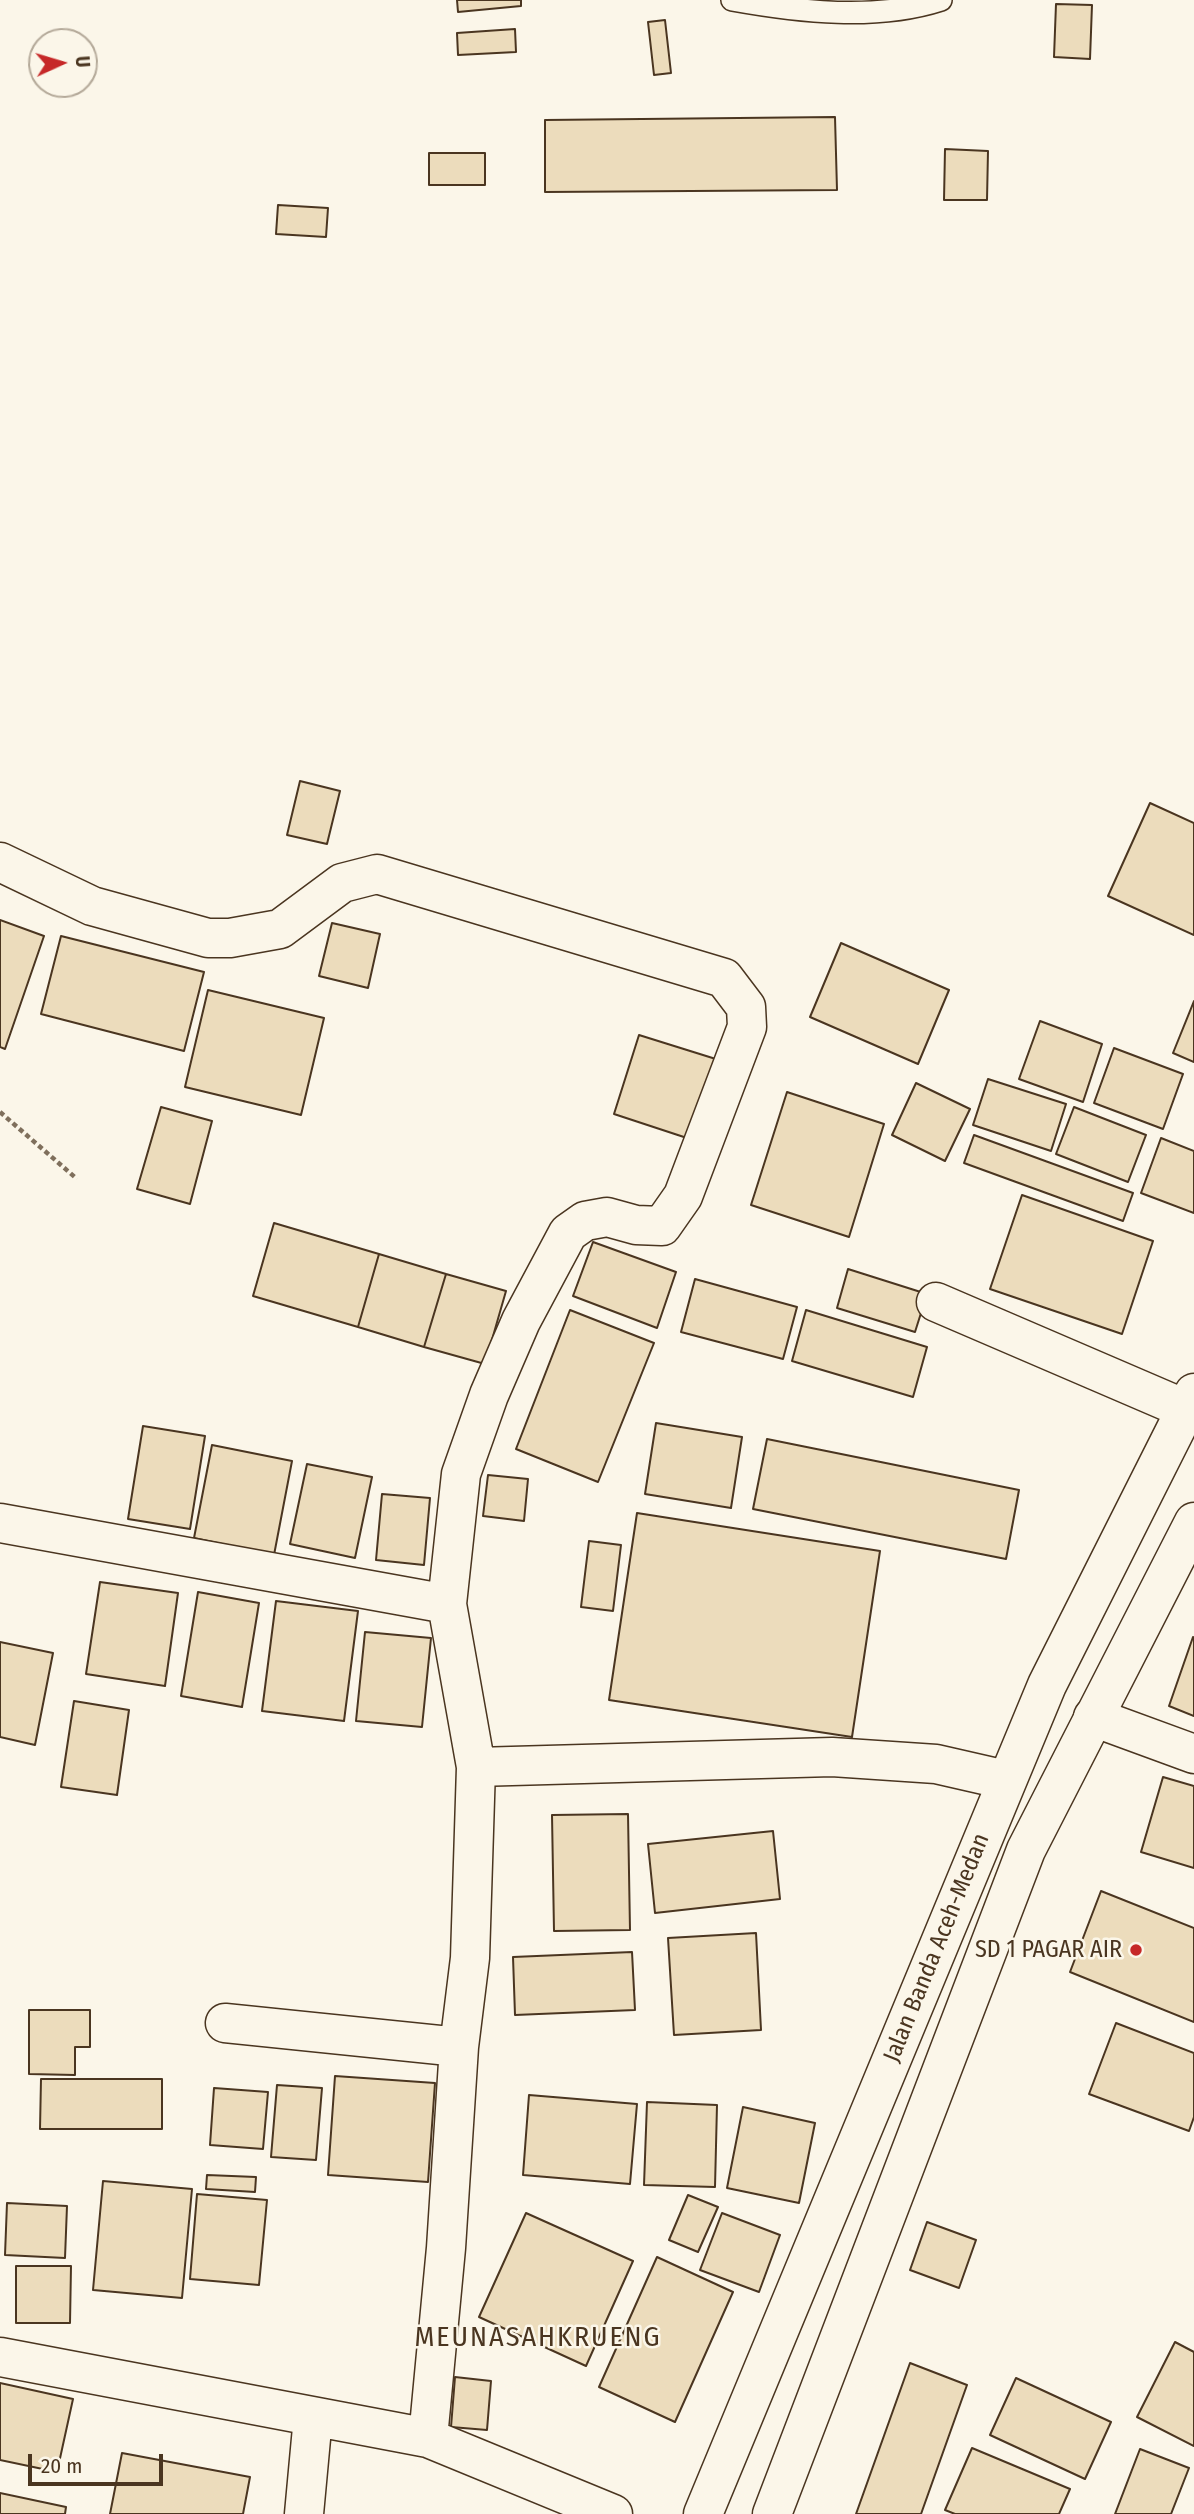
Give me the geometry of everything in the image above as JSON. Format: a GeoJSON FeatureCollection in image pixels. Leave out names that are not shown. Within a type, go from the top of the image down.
{"type":"FeatureCollection","features":[{"type":"Feature","properties":{"kind":"main road"},"geometry":{"type":"LineString","coordinates":[[0,862],[92,906],[208,937],[230,938],[280,929],[342,883],[377,874],[724,978],[746,1007],[747,1027],[684,1196],[662,1226],[636,1225],[607,1217],[585,1221],[568,1233],[521,1321],[489,1395],[461,1474],[447,1604],[476,1768],[470,1958],[459,2047],[446,2248],[428,2438]]}},
{"type":"Feature","properties":{"kind":"main road"},"geometry":{"type":"LineString","coordinates":[[936,1302],[1189,1401]]}},
{"type":"Feature","properties":{"kind":"main road","name":"Jalan Banda Aceh-Medan"},"geometry":{"type":"LineString","coordinates":[[703,2514],[1047,1685],[1189,1401]]}},
{"type":"Feature","properties":{"kind":"main road","name":"Jalan Banda Aceh-Medan"},"geometry":{"type":"LineString","coordinates":[[781,2511],[1026,1850],[1194,1522]]}},
{"type":"Feature","properties":{"kind":"main road"},"geometry":{"type":"LineString","coordinates":[[0,1523],[447,1604]]}},
{"type":"Feature","properties":{"kind":"main road"},"geometry":{"type":"LineString","coordinates":[[1093,1717],[1194,1754]]}},
{"type":"Feature","properties":{"kind":"main road"},"geometry":{"type":"LineString","coordinates":[[476,1768],[832,1757],[936,1764],[1006,1780]]}},
{"type":"Feature","properties":{"kind":"main road"},"geometry":{"type":"LineString","coordinates":[[225,2023],[459,2047]]}},
{"type":"Feature","properties":{"kind":"main road"},"geometry":{"type":"LineString","coordinates":[[0,2357],[428,2438],[612,2514]]}},
{"type":"Feature","properties":{"kind":"main road"},"geometry":{"type":"LineString","coordinates":[[304,2514],[313,2417]]}},
{"type":"Feature","properties":{"kind":"lane"},"geometry":{"type":"LineString","coordinates":[[732,0],[787,10],[908,11],[941,0]]}},
{"type":"Feature","properties":{"kind":"path"},"geometry":{"type":"LineString","coordinates":[[0,1112],[77,1179]]}},
{"type":"Feature","properties":{"kind":"building"},"geometry":{"type":"Polygon","coordinates":[[[457,0],[521,0],[521,6],[458,12],[457,0]]]}},
{"type":"Feature","properties":{"kind":"building"},"geometry":{"type":"Polygon","coordinates":[[[1056,4],[1092,5],[1090,59],[1054,57],[1056,4]]]}},
{"type":"Feature","properties":{"kind":"building"},"geometry":{"type":"Polygon","coordinates":[[[665,20],[671,73],[654,75],[648,22],[665,20]]]}},
{"type":"Feature","properties":{"kind":"building"},"geometry":{"type":"Polygon","coordinates":[[[515,29],[516,52],[458,55],[457,33],[515,29]]]}},
{"type":"Feature","properties":{"kind":"building"},"geometry":{"type":"Polygon","coordinates":[[[835,117],[837,190],[545,192],[545,120],[835,117]]]}},
{"type":"Feature","properties":{"kind":"building"},"geometry":{"type":"Polygon","coordinates":[[[945,149],[988,151],[987,200],[944,200],[945,149]]]}},
{"type":"Feature","properties":{"kind":"building"},"geometry":{"type":"Polygon","coordinates":[[[429,153],[485,153],[485,185],[429,185],[429,153]]]}},
{"type":"Feature","properties":{"kind":"building"},"geometry":{"type":"Polygon","coordinates":[[[278,205],[328,208],[326,237],[276,234],[278,205]]]}},
{"type":"Feature","properties":{"kind":"building"},"geometry":{"type":"Polygon","coordinates":[[[300,781],[340,791],[327,844],[287,835],[300,781]]]}},
{"type":"Feature","properties":{"kind":"building"},"geometry":{"type":"Polygon","coordinates":[[[1150,803],[1194,823],[1194,935],[1108,896],[1150,803]]]}},
{"type":"Feature","properties":{"kind":"building"},"geometry":{"type":"Polygon","coordinates":[[[0,920],[44,936],[5,1049],[0,1047],[0,920]]]}},
{"type":"Feature","properties":{"kind":"building"},"geometry":{"type":"Polygon","coordinates":[[[332,923],[380,934],[368,988],[319,976],[332,923]]]}},
{"type":"Feature","properties":{"kind":"building"},"geometry":{"type":"Polygon","coordinates":[[[61,936],[204,972],[184,1051],[41,1014],[61,936]]]}},
{"type":"Feature","properties":{"kind":"building"},"geometry":{"type":"Polygon","coordinates":[[[841,943],[949,990],[918,1064],[810,1017],[841,943]]]}},
{"type":"Feature","properties":{"kind":"building"},"geometry":{"type":"Polygon","coordinates":[[[208,990],[324,1018],[301,1115],[185,1087],[208,990]]]}},
{"type":"Feature","properties":{"kind":"building"},"geometry":{"type":"Polygon","coordinates":[[[1194,1001],[1194,1062],[1173,1053],[1194,1001]]]}},
{"type":"Feature","properties":{"kind":"building"},"geometry":{"type":"Polygon","coordinates":[[[1040,1021],[1102,1044],[1083,1102],[1019,1079],[1040,1021]]]}},
{"type":"Feature","properties":{"kind":"building"},"geometry":{"type":"Polygon","coordinates":[[[639,1035],[719,1060],[693,1140],[614,1114],[639,1035]]]}},
{"type":"Feature","properties":{"kind":"building"},"geometry":{"type":"Polygon","coordinates":[[[1114,1048],[1183,1074],[1163,1129],[1094,1103],[1114,1048]]]}},
{"type":"Feature","properties":{"kind":"building"},"geometry":{"type":"Polygon","coordinates":[[[988,1079],[1066,1104],[1051,1151],[973,1125],[988,1079]]]}},
{"type":"Feature","properties":{"kind":"building"},"geometry":{"type":"Polygon","coordinates":[[[916,1083],[970,1109],[945,1161],[892,1135],[916,1083]]]}},
{"type":"Feature","properties":{"kind":"building"},"geometry":{"type":"Polygon","coordinates":[[[787,1092],[884,1124],[849,1237],[751,1205],[787,1092]]]}},
{"type":"Feature","properties":{"kind":"building"},"geometry":{"type":"Polygon","coordinates":[[[161,1107],[212,1121],[190,1204],[137,1189],[161,1107]]]}},
{"type":"Feature","properties":{"kind":"building"},"geometry":{"type":"Polygon","coordinates":[[[1074,1107],[1146,1135],[1128,1182],[1056,1154],[1074,1107]]]}},
{"type":"Feature","properties":{"kind":"building"},"geometry":{"type":"Polygon","coordinates":[[[974,1135],[1133,1193],[1123,1221],[964,1163],[974,1135]]]}},
{"type":"Feature","properties":{"kind":"building"},"geometry":{"type":"Polygon","coordinates":[[[1161,1138],[1194,1151],[1194,1213],[1141,1193],[1161,1138]]]}},
{"type":"Feature","properties":{"kind":"building"},"geometry":{"type":"Polygon","coordinates":[[[1022,1195],[1153,1241],[1122,1334],[990,1289],[1022,1195]]]}},
{"type":"Feature","properties":{"kind":"building"},"geometry":{"type":"Polygon","coordinates":[[[274,1223],[379,1254],[358,1327],[253,1296],[274,1223]]]}},
{"type":"Feature","properties":{"kind":"building"},"geometry":{"type":"Polygon","coordinates":[[[593,1242],[676,1272],[657,1328],[573,1296],[593,1242]]]}},
{"type":"Feature","properties":{"kind":"building"},"geometry":{"type":"Polygon","coordinates":[[[379,1254],[446,1274],[424,1347],[358,1327],[379,1254]]]}},
{"type":"Feature","properties":{"kind":"building"},"geometry":{"type":"Polygon","coordinates":[[[848,1269],[927,1294],[915,1332],[837,1308],[848,1269]]]}},
{"type":"Feature","properties":{"kind":"building"},"geometry":{"type":"Polygon","coordinates":[[[446,1274],[506,1291],[485,1364],[424,1347],[446,1274]]]}},
{"type":"Feature","properties":{"kind":"building"},"geometry":{"type":"Polygon","coordinates":[[[695,1279],[797,1307],[783,1359],[681,1332],[695,1279]]]}},
{"type":"Feature","properties":{"kind":"building"},"geometry":{"type":"Polygon","coordinates":[[[570,1310],[654,1343],[598,1482],[516,1449],[570,1310]]]}},
{"type":"Feature","properties":{"kind":"building"},"geometry":{"type":"Polygon","coordinates":[[[806,1310],[927,1347],[913,1397],[792,1361],[806,1310]]]}},
{"type":"Feature","properties":{"kind":"building"},"geometry":{"type":"Polygon","coordinates":[[[656,1423],[742,1437],[731,1508],[645,1494],[656,1423]]]}},
{"type":"Feature","properties":{"kind":"building"},"geometry":{"type":"Polygon","coordinates":[[[143,1426],[205,1436],[190,1529],[128,1519],[143,1426]]]}},
{"type":"Feature","properties":{"kind":"building"},"geometry":{"type":"Polygon","coordinates":[[[767,1439],[1019,1490],[1006,1559],[753,1509],[767,1439]]]}},
{"type":"Feature","properties":{"kind":"building"},"geometry":{"type":"Polygon","coordinates":[[[212,1445],[292,1461],[274,1555],[194,1538],[212,1445]]]}},
{"type":"Feature","properties":{"kind":"building"},"geometry":{"type":"Polygon","coordinates":[[[307,1464],[372,1477],[355,1558],[290,1544],[307,1464]]]}},
{"type":"Feature","properties":{"kind":"building"},"geometry":{"type":"Polygon","coordinates":[[[488,1475],[528,1479],[524,1521],[483,1516],[488,1475]]]}},
{"type":"Feature","properties":{"kind":"building"},"geometry":{"type":"Polygon","coordinates":[[[382,1494],[430,1498],[424,1565],[376,1560],[382,1494]]]}},
{"type":"Feature","properties":{"kind":"building"},"geometry":{"type":"Polygon","coordinates":[[[637,1513],[880,1551],[852,1737],[609,1700],[637,1513]]]}},
{"type":"Feature","properties":{"kind":"building"},"geometry":{"type":"Polygon","coordinates":[[[589,1541],[621,1545],[613,1611],[581,1607],[589,1541]]]}},
{"type":"Feature","properties":{"kind":"building"},"geometry":{"type":"Polygon","coordinates":[[[100,1582],[178,1593],[165,1686],[86,1674],[100,1582]]]}},
{"type":"Feature","properties":{"kind":"building"},"geometry":{"type":"Polygon","coordinates":[[[198,1592],[259,1603],[242,1707],[181,1696],[198,1592]]]}},
{"type":"Feature","properties":{"kind":"building"},"geometry":{"type":"Polygon","coordinates":[[[276,1601],[358,1611],[344,1721],[262,1711],[276,1601]]]}},
{"type":"Feature","properties":{"kind":"building"},"geometry":{"type":"Polygon","coordinates":[[[365,1632],[431,1638],[422,1727],[356,1721],[365,1632]]]}},
{"type":"Feature","properties":{"kind":"building"},"geometry":{"type":"Polygon","coordinates":[[[1194,1638],[1194,1716],[1169,1706],[1194,1638]]]}},
{"type":"Feature","properties":{"kind":"building"},"geometry":{"type":"Polygon","coordinates":[[[0,1642],[53,1653],[35,1745],[0,1737],[0,1642]]]}},
{"type":"Feature","properties":{"kind":"building"},"geometry":{"type":"Polygon","coordinates":[[[74,1701],[129,1710],[117,1795],[61,1787],[74,1701]]]}},
{"type":"Feature","properties":{"kind":"building"},"geometry":{"type":"Polygon","coordinates":[[[1163,1777],[1194,1786],[1194,1868],[1141,1852],[1163,1777]]]}},
{"type":"Feature","properties":{"kind":"building"},"geometry":{"type":"Polygon","coordinates":[[[628,1814],[630,1930],[554,1931],[552,1815],[628,1814]]]}},
{"type":"Feature","properties":{"kind":"building"},"geometry":{"type":"Polygon","coordinates":[[[773,1831],[780,1899],[655,1913],[648,1844],[773,1831]]]}},
{"type":"Feature","properties":{"kind":"building","name":"SD 1 PAGAR AIR"},"geometry":{"type":"Polygon","coordinates":[[[1101,1891],[1194,1928],[1194,2022],[1070,1972],[1101,1891]]]}},
{"type":"Feature","properties":{"kind":"building"},"geometry":{"type":"Polygon","coordinates":[[[756,1933],[761,2030],[674,2035],[668,1938],[756,1933]]]}},
{"type":"Feature","properties":{"kind":"building"},"geometry":{"type":"Polygon","coordinates":[[[632,1952],[635,2010],[515,2015],[513,1957],[632,1952]]]}},
{"type":"Feature","properties":{"kind":"building"},"geometry":{"type":"Polygon","coordinates":[[[29,2010],[90,2010],[90,2047],[75,2047],[75,2075],[29,2074],[29,2010]]]}},
{"type":"Feature","properties":{"kind":"building"},"geometry":{"type":"Polygon","coordinates":[[[1116,2023],[1194,2053],[1194,2117],[1189,2131],[1089,2094],[1116,2023]]]}},
{"type":"Feature","properties":{"kind":"building"},"geometry":{"type":"Polygon","coordinates":[[[335,2076],[435,2083],[428,2182],[328,2175],[335,2076]]]}},
{"type":"Feature","properties":{"kind":"building"},"geometry":{"type":"Polygon","coordinates":[[[41,2079],[162,2079],[162,2129],[40,2129],[41,2079]]]}},
{"type":"Feature","properties":{"kind":"building"},"geometry":{"type":"Polygon","coordinates":[[[277,2085],[322,2088],[316,2160],[271,2157],[277,2085]]]}},
{"type":"Feature","properties":{"kind":"building"},"geometry":{"type":"Polygon","coordinates":[[[214,2088],[268,2092],[263,2149],[210,2145],[214,2088]]]}},
{"type":"Feature","properties":{"kind":"building"},"geometry":{"type":"Polygon","coordinates":[[[529,2095],[637,2104],[630,2184],[523,2175],[529,2095]]]}},
{"type":"Feature","properties":{"kind":"building"},"geometry":{"type":"Polygon","coordinates":[[[647,2102],[717,2105],[715,2187],[644,2185],[647,2102]]]}},
{"type":"Feature","properties":{"kind":"building"},"geometry":{"type":"Polygon","coordinates":[[[743,2107],[815,2123],[799,2203],[727,2188],[743,2107]]]}},
{"type":"Feature","properties":{"kind":"building"},"geometry":{"type":"Polygon","coordinates":[[[207,2175],[256,2177],[255,2192],[206,2189],[207,2175]]]}},
{"type":"Feature","properties":{"kind":"building"},"geometry":{"type":"Polygon","coordinates":[[[103,2181],[192,2189],[182,2298],[93,2290],[103,2181]]]}},
{"type":"Feature","properties":{"kind":"building"},"geometry":{"type":"Polygon","coordinates":[[[197,2194],[267,2200],[259,2285],[190,2279],[197,2194]]]}},
{"type":"Feature","properties":{"kind":"building"},"geometry":{"type":"Polygon","coordinates":[[[688,2195],[718,2207],[698,2252],[669,2240],[688,2195]]]}},
{"type":"Feature","properties":{"kind":"building"},"geometry":{"type":"Polygon","coordinates":[[[7,2203],[67,2206],[65,2258],[5,2255],[7,2203]]]}},
{"type":"Feature","properties":{"kind":"building"},"geometry":{"type":"Polygon","coordinates":[[[526,2213],[633,2261],[586,2366],[479,2317],[526,2213]]]}},
{"type":"Feature","properties":{"kind":"building"},"geometry":{"type":"Polygon","coordinates":[[[722,2213],[780,2235],[759,2292],[700,2270],[722,2213]]]}},
{"type":"Feature","properties":{"kind":"building"},"geometry":{"type":"Polygon","coordinates":[[[927,2222],[976,2240],[959,2288],[910,2270],[927,2222]]]}},
{"type":"Feature","properties":{"kind":"building"},"geometry":{"type":"Polygon","coordinates":[[[657,2257],[733,2292],[675,2422],[599,2387],[657,2257]]]}},
{"type":"Feature","properties":{"kind":"building"},"geometry":{"type":"Polygon","coordinates":[[[16,2266],[71,2266],[70,2323],[16,2323],[16,2266]]]}},
{"type":"Feature","properties":{"kind":"building"},"geometry":{"type":"Polygon","coordinates":[[[1175,2342],[1194,2352],[1194,2446],[1137,2417],[1175,2342]]]}},
{"type":"Feature","properties":{"kind":"building"},"geometry":{"type":"Polygon","coordinates":[[[910,2363],[967,2385],[921,2514],[856,2514],[910,2363]]]}},
{"type":"Feature","properties":{"kind":"building"},"geometry":{"type":"Polygon","coordinates":[[[455,2377],[491,2381],[487,2430],[451,2427],[455,2377]]]}},
{"type":"Feature","properties":{"kind":"building"},"geometry":{"type":"Polygon","coordinates":[[[1016,2378],[1111,2422],[1085,2479],[990,2435],[1016,2378]]]}},
{"type":"Feature","properties":{"kind":"building"},"geometry":{"type":"Polygon","coordinates":[[[0,2383],[73,2399],[57,2472],[0,2460],[0,2383]]]}},
{"type":"Feature","properties":{"kind":"building"},"geometry":{"type":"Polygon","coordinates":[[[972,2448],[1070,2489],[1059,2514],[955,2514],[945,2510],[972,2448]]]}},
{"type":"Feature","properties":{"kind":"building"},"geometry":{"type":"Polygon","coordinates":[[[1140,2449],[1189,2468],[1171,2514],[1115,2514],[1140,2449]]]}},
{"type":"Feature","properties":{"kind":"building"},"geometry":{"type":"Polygon","coordinates":[[[122,2453],[250,2477],[243,2514],[110,2514],[122,2453]]]}},
{"type":"Feature","properties":{"kind":"building"},"geometry":{"type":"Polygon","coordinates":[[[0,2493],[66,2507],[65,2514],[0,2514],[0,2493]]]}},
{"type":"Feature","properties":{"kind":"place","name":"SD 1 PAGAR AIR"},"geometry":{"type":"Point","coordinates":[1136,1950]}},
{"type":"Feature","properties":{"kind":"district","name":"MEUNASAHKRUENG"},"geometry":{"type":"Point","coordinates":[538,2338]}}]}
